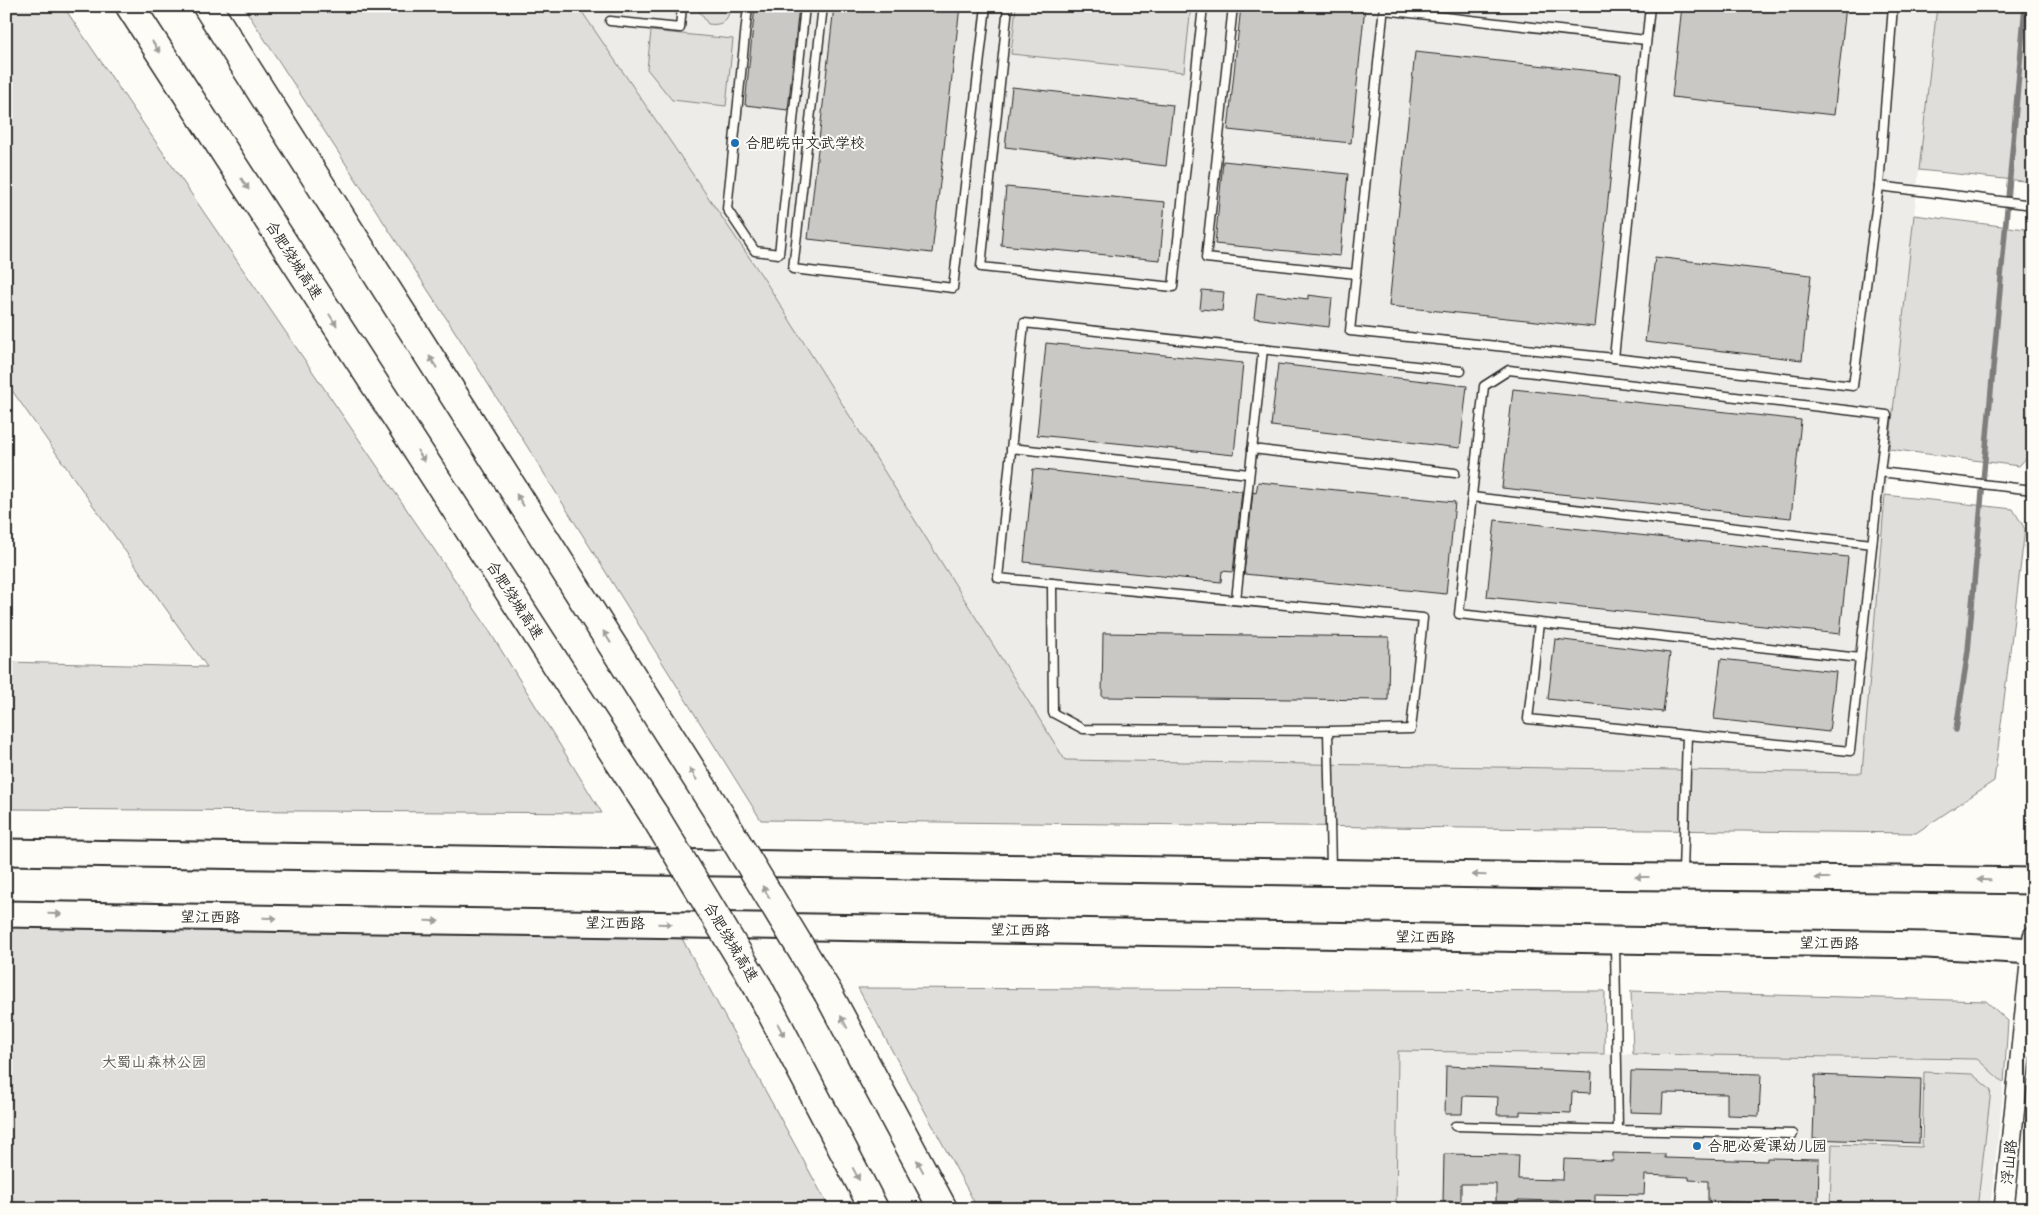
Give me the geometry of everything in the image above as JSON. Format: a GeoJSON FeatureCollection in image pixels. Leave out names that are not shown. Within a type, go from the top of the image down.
{"type":"FeatureCollection","features":[{"type":"Feature","properties":{"kind":"highway","name":"合肥绕城高速"},"geometry":{"type":"LineString","coordinates":[[130,6],[654,815],[758,986],[874,1209]]}},
{"type":"Feature","properties":{"kind":"highway"},"geometry":{"type":"LineString","coordinates":[[207,6],[720,815],[828,993],[943,1209]]}},
{"type":"Feature","properties":{"kind":"main road"},"geometry":{"type":"LineString","coordinates":[[6,852],[2033,882]]}},
{"type":"Feature","properties":{"kind":"main road","name":"望江西路"},"geometry":{"type":"LineString","coordinates":[[6,914],[2032,946]]}},
{"type":"Feature","properties":{"kind":"street","name":"浮山路"},"geometry":{"type":"LineString","coordinates":[[2004,1209],[2032,946]]}},
{"type":"Feature","properties":{"kind":"lane"},"geometry":{"type":"LineString","coordinates":[[610,21],[680,28],[682,6]]}},
{"type":"Feature","properties":{"kind":"lane"},"geometry":{"type":"LineString","coordinates":[[748,6],[727,209],[755,251],[779,254],[805,6]]}},
{"type":"Feature","properties":{"kind":"lane"},"geometry":{"type":"LineString","coordinates":[[823,6],[793,269],[954,288],[986,6]]}},
{"type":"Feature","properties":{"kind":"lane"},"geometry":{"type":"LineString","coordinates":[[1008,6],[981,267],[1173,287],[1203,6]]}},
{"type":"Feature","properties":{"kind":"lane"},"geometry":{"type":"LineString","coordinates":[[1233,6],[1206,258],[1356,274]]}},
{"type":"Feature","properties":{"kind":"lane"},"geometry":{"type":"LineString","coordinates":[[1614,358],[1650,6]]}},
{"type":"Feature","properties":{"kind":"lane"},"geometry":{"type":"LineString","coordinates":[[1646,40],[1384,8],[1350,331],[1614,358],[1853,386],[1878,186],[1893,6]]}},
{"type":"Feature","properties":{"kind":"lane"},"geometry":{"type":"LineString","coordinates":[[1878,186],[2033,205]]}},
{"type":"Feature","properties":{"kind":"lane"},"geometry":{"type":"LineString","coordinates":[[1052,583],[1053,713],[1083,728],[1328,731],[1411,729],[1423,618],[1236,600],[998,578],[1024,324],[1461,371]]}},
{"type":"Feature","properties":{"kind":"lane"},"geometry":{"type":"LineString","coordinates":[[1236,600],[1263,349]]}},
{"type":"Feature","properties":{"kind":"lane"},"geometry":{"type":"LineString","coordinates":[[1539,623],[1528,719],[1850,751],[1887,416],[1509,370],[1484,386],[1459,614],[1860,658]]}},
{"type":"Feature","properties":{"kind":"lane"},"geometry":{"type":"LineString","coordinates":[[1011,448],[1249,474]]}},
{"type":"Feature","properties":{"kind":"lane"},"geometry":{"type":"LineString","coordinates":[[1252,449],[1455,472]]}},
{"type":"Feature","properties":{"kind":"lane"},"geometry":{"type":"LineString","coordinates":[[1880,472],[2033,490]]}},
{"type":"Feature","properties":{"kind":"lane"},"geometry":{"type":"LineString","coordinates":[[1472,497],[1872,544]]}},
{"type":"Feature","properties":{"kind":"lane"},"geometry":{"type":"LineString","coordinates":[[1328,731],[1331,873]]}},
{"type":"Feature","properties":{"kind":"lane"},"geometry":{"type":"LineString","coordinates":[[1682,877],[1687,736]]}},
{"type":"Feature","properties":{"kind":"lane"},"geometry":{"type":"LineString","coordinates":[[1615,940],[1618,1130]]}},
{"type":"Feature","properties":{"kind":"lane"},"geometry":{"type":"LineString","coordinates":[[1455,1126],[1793,1134]]}},
{"type":"Feature","properties":{"kind":"shaded area"},"geometry":{"type":"Polygon","coordinates":[[[578,6],[1937,6],[1893,408],[1862,773],[1065,760],[764,279],[578,6]]]}},
{"type":"Feature","properties":{"kind":"shaded area","name":"合肥必爱课幼儿园"},"geometry":{"type":"Polygon","coordinates":[[[1398,1051],[1977,1059],[2004,1083],[1990,1209],[1396,1209],[1398,1051]]]}},
{"type":"Feature","properties":{"kind":"green space"},"geometry":{"type":"Polygon","coordinates":[[[6,6],[63,6],[485,624],[602,813],[6,809],[6,662],[207,667],[6,382],[6,6]]]}},
{"type":"Feature","properties":{"kind":"green space"},"geometry":{"type":"Polygon","coordinates":[[[243,6],[578,6],[764,279],[1065,760],[1862,773],[1885,495],[2013,509],[2025,529],[1994,781],[1916,833],[761,820],[463,344],[243,6]]]}},
{"type":"Feature","properties":{"kind":"green space"},"geometry":{"type":"Polygon","coordinates":[[[700,6],[730,6],[724,21],[717,24],[708,24],[699,11],[700,6]]]}},
{"type":"Feature","properties":{"kind":"green space"},"geometry":{"type":"Polygon","coordinates":[[[1016,6],[1191,6],[1184,72],[1011,54],[1016,6]]]}},
{"type":"Feature","properties":{"kind":"green space"},"geometry":{"type":"Polygon","coordinates":[[[1937,6],[2033,6],[2033,182],[1919,170],[1937,6]]]}},
{"type":"Feature","properties":{"kind":"green space"},"geometry":{"type":"Polygon","coordinates":[[[651,31],[733,39],[726,106],[672,100],[647,69],[651,31]]]}},
{"type":"Feature","properties":{"kind":"green space"},"geometry":{"type":"Polygon","coordinates":[[[1914,215],[2033,230],[2033,451],[2019,466],[1889,449],[1914,215]]]}},
{"type":"Feature","properties":{"kind":"green space","name":"大蜀山森林公园"},"geometry":{"type":"Polygon","coordinates":[[[6,914],[674,924],[830,1209],[6,1209],[6,914]]]}},
{"type":"Feature","properties":{"kind":"green space"},"geometry":{"type":"Polygon","coordinates":[[[858,988],[1605,991],[1604,1054],[1398,1051],[1396,1209],[978,1209],[858,988]]]}},
{"type":"Feature","properties":{"kind":"green space"},"geometry":{"type":"Polygon","coordinates":[[[1631,991],[1986,1001],[2008,1021],[2004,1083],[1977,1059],[1633,1054],[1631,991]]]}},
{"type":"Feature","properties":{"kind":"green space"},"geometry":{"type":"Polygon","coordinates":[[[1924,1072],[1972,1074],[1991,1090],[1977,1209],[1830,1209],[1832,1144],[1922,1147],[1924,1072]]]}},
{"type":"Feature","properties":{"kind":"building"},"geometry":{"type":"Polygon","coordinates":[[[755,6],[799,6],[788,110],[745,105],[755,6]]]}},
{"type":"Feature","properties":{"kind":"building"},"geometry":{"type":"Polygon","coordinates":[[[834,6],[960,6],[932,253],[808,239],[834,6]]]}},
{"type":"Feature","properties":{"kind":"building"},"geometry":{"type":"Polygon","coordinates":[[[1241,6],[1365,6],[1351,143],[1228,130],[1241,6]]]}},
{"type":"Feature","properties":{"kind":"building"},"geometry":{"type":"Polygon","coordinates":[[[1682,6],[1846,6],[1834,115],[1672,97],[1682,6]]]}},
{"type":"Feature","properties":{"kind":"building"},"geometry":{"type":"Polygon","coordinates":[[[1415,52],[1621,74],[1595,327],[1389,306],[1415,52]]]}},
{"type":"Feature","properties":{"kind":"building"},"geometry":{"type":"Polygon","coordinates":[[[1012,87],[1173,105],[1166,166],[1005,147],[1012,87]]]}},
{"type":"Feature","properties":{"kind":"building"},"geometry":{"type":"Polygon","coordinates":[[[1223,161],[1348,174],[1340,256],[1215,244],[1223,161]]]}},
{"type":"Feature","properties":{"kind":"building"},"geometry":{"type":"Polygon","coordinates":[[[1006,187],[1165,202],[1160,260],[1001,245],[1006,187]]]}},
{"type":"Feature","properties":{"kind":"building"},"geometry":{"type":"Polygon","coordinates":[[[1655,257],[1811,275],[1802,360],[1645,342],[1655,257]]]}},
{"type":"Feature","properties":{"kind":"building"},"geometry":{"type":"Polygon","coordinates":[[[1202,290],[1224,292],[1222,311],[1200,309],[1202,290]]]}},
{"type":"Feature","properties":{"kind":"building"},"geometry":{"type":"Polygon","coordinates":[[[1257,293],[1308,299],[1308,295],[1332,298],[1329,327],[1254,318],[1257,293]]]}},
{"type":"Feature","properties":{"kind":"building"},"geometry":{"type":"Polygon","coordinates":[[[1046,343],[1243,363],[1234,455],[1037,435],[1046,343]]]}},
{"type":"Feature","properties":{"kind":"building"},"geometry":{"type":"Polygon","coordinates":[[[1278,364],[1467,386],[1460,448],[1271,426],[1278,364]]]}},
{"type":"Feature","properties":{"kind":"building"},"geometry":{"type":"Polygon","coordinates":[[[1513,389],[1801,420],[1791,518],[1502,488],[1513,389]]]}},
{"type":"Feature","properties":{"kind":"building"},"geometry":{"type":"Polygon","coordinates":[[[1033,469],[1242,491],[1233,572],[1222,571],[1221,582],[1024,562],[1033,469]]]}},
{"type":"Feature","properties":{"kind":"building"},"geometry":{"type":"Polygon","coordinates":[[[1258,482],[1455,502],[1446,594],[1244,574],[1253,492],[1256,493],[1258,482]]]}},
{"type":"Feature","properties":{"kind":"building"},"geometry":{"type":"Polygon","coordinates":[[[1495,520],[1848,557],[1840,634],[1487,597],[1495,520]]]}},
{"type":"Feature","properties":{"kind":"building"},"geometry":{"type":"Polygon","coordinates":[[[1103,633],[1389,637],[1388,700],[1102,697],[1103,633]]]}},
{"type":"Feature","properties":{"kind":"building"},"geometry":{"type":"Polygon","coordinates":[[[1555,639],[1670,653],[1663,712],[1548,699],[1555,639]]]}},
{"type":"Feature","properties":{"kind":"building"},"geometry":{"type":"Polygon","coordinates":[[[1721,659],[1836,672],[1829,732],[1714,719],[1721,659]]]}},
{"type":"Feature","properties":{"kind":"building"},"geometry":{"type":"Polygon","coordinates":[[[1446,1066],[1592,1072],[1591,1093],[1572,1092],[1571,1113],[1520,1111],[1520,1115],[1497,1115],[1498,1097],[1463,1096],[1462,1114],[1445,1114],[1446,1066]]]}},
{"type":"Feature","properties":{"kind":"building"},"geometry":{"type":"Polygon","coordinates":[[[1631,1071],[1761,1074],[1759,1116],[1727,1115],[1727,1094],[1663,1093],[1662,1113],[1630,1112],[1631,1071]]]}},
{"type":"Feature","properties":{"kind":"building"},"geometry":{"type":"Polygon","coordinates":[[[1815,1075],[1921,1079],[1919,1143],[1813,1139],[1815,1075]]]}},
{"type":"Feature","properties":{"kind":"building"},"geometry":{"type":"Polygon","coordinates":[[[1613,1153],[1665,1154],[1665,1158],[1767,1161],[1767,1158],[1819,1159],[1818,1209],[1766,1209],[1766,1203],[1708,1201],[1708,1181],[1689,1180],[1689,1177],[1645,1175],[1644,1195],[1595,1194],[1595,1202],[1518,1200],[1518,1202],[1496,1202],[1496,1184],[1461,1184],[1461,1202],[1443,1201],[1444,1154],[1519,1155],[1518,1179],[1563,1180],[1564,1159],[1613,1161],[1613,1153]]]}},
{"type":"Feature","properties":{"kind":"waterway"},"geometry":{"type":"LineString","coordinates":[[1956,730],[1968,651],[2025,6]]}},
{"type":"Feature","properties":{"kind":"place","name":"合肥皖中文武学校"},"geometry":{"type":"Point","coordinates":[735,143]}},
{"type":"Feature","properties":{"kind":"place","name":"合肥必爱课幼儿园"},"geometry":{"type":"Point","coordinates":[1697,1146]}}]}
